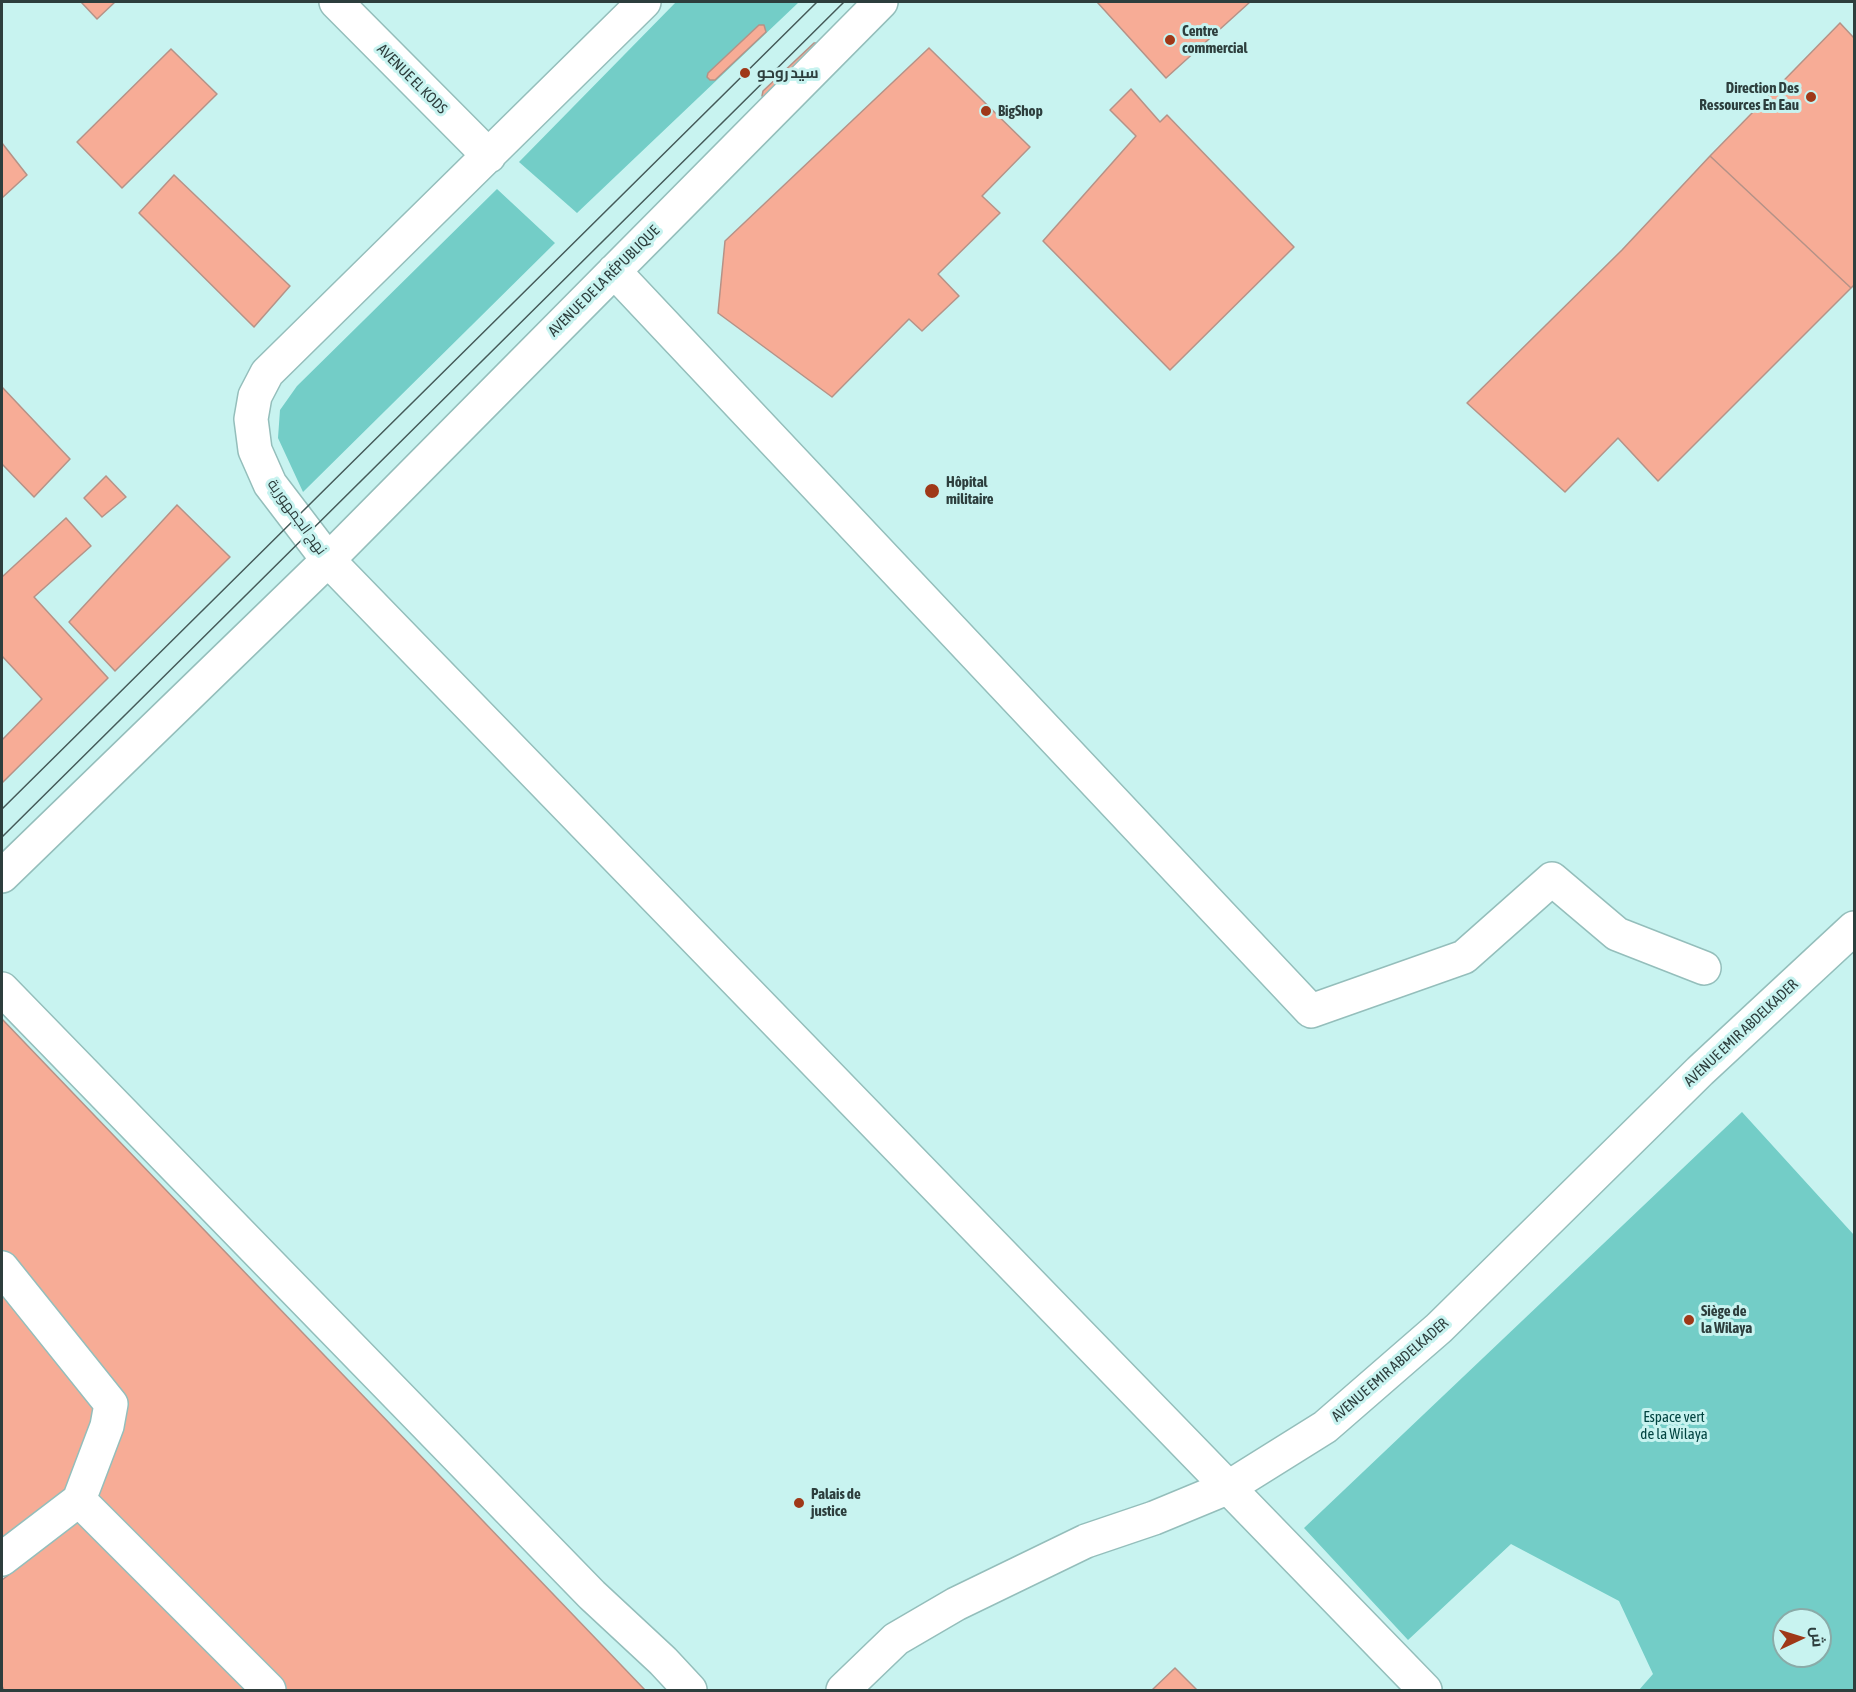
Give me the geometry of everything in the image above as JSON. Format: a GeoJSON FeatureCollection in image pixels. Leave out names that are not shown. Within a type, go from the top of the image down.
{"type":"FeatureCollection","features":[{"type":"Feature","properties":{"kind":"street","name":"AVENUE EL KODS"},"geometry":{"type":"LineString","coordinates":[[336,2],[489,156]]}},
{"type":"Feature","properties":{"kind":"street","name":"نهج الجمهورية"},"geometry":{"type":"LineString","coordinates":[[2,876],[328,560],[270,484],[255,450],[252,419],[255,396],[267,373],[644,2]]}},
{"type":"Feature","properties":{"kind":"street","name":"AVENUE DE LA RÉPUBLIQUE"},"geometry":{"type":"LineString","coordinates":[[328,560],[881,2]]}},
{"type":"Feature","properties":{"kind":"street"},"geometry":{"type":"LineString","coordinates":[[614,271],[1311,1011],[1464,957],[1552,879],[1617,934],[1704,968]]}},
{"type":"Feature","properties":{"kind":"street"},"geometry":{"type":"LineString","coordinates":[[328,560],[1425,1690]]}},
{"type":"Feature","properties":{"kind":"street","name":"AVENUE EMIR ABDELKADER"},"geometry":{"type":"LineString","coordinates":[[843,1690],[896,1639],[956,1604],[1086,1541],[1154,1518],[1228,1486],[1325,1427],[1439,1328],[1700,1071],[1854,928]]}},
{"type":"Feature","properties":{"kind":"street"},"geometry":{"type":"LineString","coordinates":[[2,989],[584,1587],[663,1661],[690,1690]]}},
{"type":"Feature","properties":{"kind":"street"},"geometry":{"type":"LineString","coordinates":[[2,1268],[111,1404],[108,1426],[79,1500],[2,1559]]}},
{"type":"Feature","properties":{"kind":"street"},"geometry":{"type":"LineString","coordinates":[[79,1500],[269,1690]]}},
{"type":"Feature","properties":{"kind":"green space"},"geometry":{"type":"Polygon","coordinates":[[[676,2],[799,2],[577,213],[519,162],[676,2]]]}},
{"type":"Feature","properties":{"kind":"green space"},"geometry":{"type":"Polygon","coordinates":[[[497,189],[555,243],[303,492],[278,438],[280,410],[297,386],[497,189]]]}},
{"type":"Feature","properties":{"kind":"green space","name":"Espace vert de la Wilaya"},"geometry":{"type":"Polygon","coordinates":[[[1742,1112],[1854,1235],[1854,1690],[1639,1690],[1653,1674],[1619,1601],[1511,1544],[1408,1640],[1304,1528],[1742,1112]]]}},
{"type":"Feature","properties":{"kind":"building"},"geometry":{"type":"Polygon","coordinates":[[[81,2],[115,2],[97,19],[81,2]]]}},
{"type":"Feature","properties":{"kind":"building","name":"Centre commercial"},"geometry":{"type":"Polygon","coordinates":[[[1097,2],[1250,2],[1166,78],[1097,2]]]}},
{"type":"Feature","properties":{"kind":"building","name":"Direction Des Ressources En Eau"},"geometry":{"type":"Polygon","coordinates":[[[1840,23],[1854,38],[1854,285],[1851,288],[1710,156],[1840,23]]]}},
{"type":"Feature","properties":{"kind":"building"},"geometry":{"type":"Polygon","coordinates":[[[759,25],[764,25],[766,32],[715,80],[710,80],[707,77],[708,73],[759,25]]]}},
{"type":"Feature","properties":{"kind":"building"},"geometry":{"type":"Polygon","coordinates":[[[814,43],[818,43],[765,99],[762,96],[763,91],[814,43]]]}},
{"type":"Feature","properties":{"kind":"building"},"geometry":{"type":"Polygon","coordinates":[[[929,48],[1030,147],[982,196],[1000,213],[938,274],[959,296],[922,331],[909,319],[832,397],[718,313],[725,241],[929,48]]]}},
{"type":"Feature","properties":{"kind":"building"},"geometry":{"type":"Polygon","coordinates":[[[171,49],[217,94],[122,188],[77,142],[171,49]]]}},
{"type":"Feature","properties":{"kind":"building"},"geometry":{"type":"Polygon","coordinates":[[[1131,89],[1160,122],[1167,115],[1294,247],[1170,370],[1043,241],[1136,136],[1110,110],[1131,89]]]}},
{"type":"Feature","properties":{"kind":"building"},"geometry":{"type":"Polygon","coordinates":[[[2,143],[27,175],[2,198],[2,143]]]}},
{"type":"Feature","properties":{"kind":"building"},"geometry":{"type":"Polygon","coordinates":[[[1710,156],[1851,288],[1658,481],[1618,438],[1565,492],[1467,403],[1622,250],[1710,156]]]}},
{"type":"Feature","properties":{"kind":"building"},"geometry":{"type":"Polygon","coordinates":[[[174,175],[290,286],[254,327],[139,213],[174,175]]]}},
{"type":"Feature","properties":{"kind":"building"},"geometry":{"type":"Polygon","coordinates":[[[2,387],[70,459],[34,497],[2,464],[2,387]]]}},
{"type":"Feature","properties":{"kind":"building"},"geometry":{"type":"Polygon","coordinates":[[[106,476],[126,497],[102,517],[84,498],[106,476]]]}},
{"type":"Feature","properties":{"kind":"building"},"geometry":{"type":"Polygon","coordinates":[[[177,505],[230,557],[115,671],[69,622],[177,505]]]}},
{"type":"Feature","properties":{"kind":"building"},"geometry":{"type":"Polygon","coordinates":[[[66,518],[91,546],[34,597],[108,678],[2,783],[2,740],[42,699],[2,656],[2,577],[66,518]]]}},
{"type":"Feature","properties":{"kind":"building"},"geometry":{"type":"Polygon","coordinates":[[[2,1019],[645,1690],[283,1690],[79,1479],[2,1542],[2,1019]]]}},
{"type":"Feature","properties":{"kind":"building"},"geometry":{"type":"Polygon","coordinates":[[[79,1520],[262,1690],[4,1690],[2,1686],[2,1580],[79,1520]]]}},
{"type":"Feature","properties":{"kind":"building"},"geometry":{"type":"Polygon","coordinates":[[[1175,1668],[1197,1690],[1152,1690],[1175,1668]]]}},
{"type":"Feature","properties":{"kind":"tram line"},"geometry":{"type":"LineString","coordinates":[[2,809],[817,2]]}},
{"type":"Feature","properties":{"kind":"tram line"},"geometry":{"type":"LineString","coordinates":[[2,837],[844,2]]}},
{"type":"Feature","properties":{"kind":"place","name":"Centre commercial"},"geometry":{"type":"Point","coordinates":[1170,40]}},
{"type":"Feature","properties":{"kind":"place","name":"سيد روحو"},"geometry":{"type":"Point","coordinates":[745,73]}},
{"type":"Feature","properties":{"kind":"place","name":"Direction Des Ressources En Eau"},"geometry":{"type":"Point","coordinates":[1811,97]}},
{"type":"Feature","properties":{"kind":"place","name":"BigShop"},"geometry":{"type":"Point","coordinates":[986,111]}},
{"type":"Feature","properties":{"kind":"place","name":"Hôpital militaire"},"geometry":{"type":"Point","coordinates":[932,491]}},
{"type":"Feature","properties":{"kind":"place","name":"Siège de la Wilaya"},"geometry":{"type":"Point","coordinates":[1689,1320]}},
{"type":"Feature","properties":{"kind":"place","name":"Palais de justice"},"geometry":{"type":"Point","coordinates":[799,1503]}}]}
